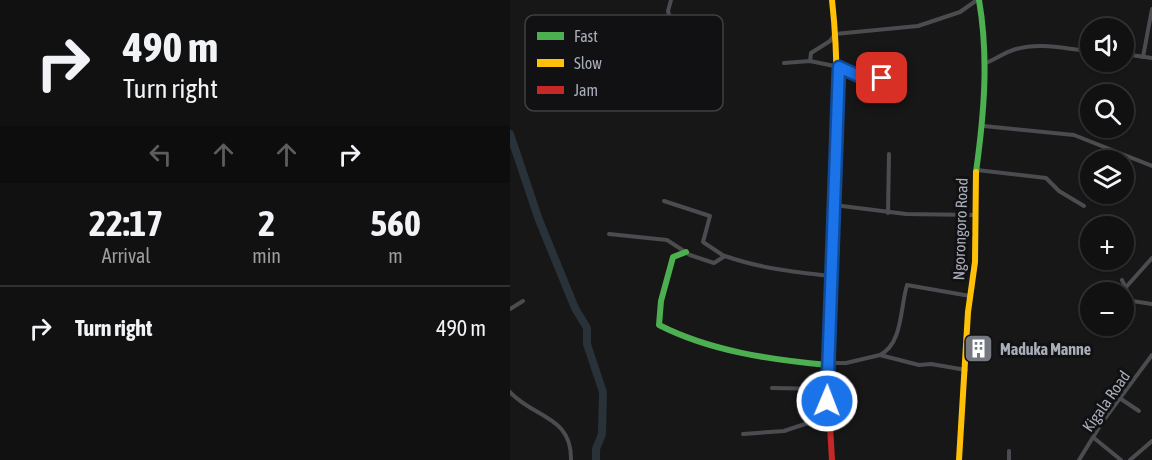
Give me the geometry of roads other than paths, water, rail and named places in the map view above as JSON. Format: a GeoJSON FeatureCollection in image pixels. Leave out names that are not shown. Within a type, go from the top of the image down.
{"type":"FeatureCollection","features":[{"type":"Feature","properties":{"kind":"street"},"geometry":{"type":"LineString","coordinates":[[669,15],[671,0]]}},
{"type":"Feature","properties":{"kind":"street"},"geometry":{"type":"LineString","coordinates":[[832,0],[839,67],[827,389],[832,460]]}},
{"type":"Feature","properties":{"kind":"street"},"geometry":{"type":"LineString","coordinates":[[810,61],[811,53],[830,41],[835,34],[918,26],[960,12],[978,0]]}},
{"type":"Feature","properties":{"kind":"street","name":"Ngorongoro Road"},"geometry":{"type":"LineString","coordinates":[[959,460],[970,296],[975,262],[976,170],[984,126],[984,28],[978,0]]}},
{"type":"Feature","properties":{"kind":"street"},"geometry":{"type":"LineString","coordinates":[[1143,57],[1152,9]]}},
{"type":"Feature","properties":{"kind":"street"},"geometry":{"type":"LineString","coordinates":[[985,63],[1017,49],[1033,47],[1080,50]]}},
{"type":"Feature","properties":{"kind":"street"},"geometry":{"type":"LineString","coordinates":[[1134,56],[1152,58]]}},
{"type":"Feature","properties":{"kind":"street"},"geometry":{"type":"LineString","coordinates":[[784,63],[810,61],[839,67],[861,77],[882,78]]}},
{"type":"Feature","properties":{"kind":"street"},"geometry":{"type":"LineString","coordinates":[[984,126],[1074,135],[1152,166]]}},
{"type":"Feature","properties":{"kind":"street"},"geometry":{"type":"LineString","coordinates":[[888,213],[889,154]]}},
{"type":"Feature","properties":{"kind":"street"},"geometry":{"type":"LineString","coordinates":[[976,170],[1046,178],[1059,191],[1084,206]]}},
{"type":"Feature","properties":{"kind":"street"},"geometry":{"type":"LineString","coordinates":[[664,201],[710,216],[703,242],[725,256],[765,268],[794,270],[831,277]]}},
{"type":"Feature","properties":{"kind":"street"},"geometry":{"type":"LineString","coordinates":[[834,205],[888,213],[974,214]]}},
{"type":"Feature","properties":{"kind":"street"},"geometry":{"type":"LineString","coordinates":[[609,234],[667,240],[686,252],[714,263],[725,256]]}},
{"type":"Feature","properties":{"kind":"street"},"geometry":{"type":"LineString","coordinates":[[686,252],[673,257],[661,301],[659,325],[686,338],[719,346],[828,364],[880,356],[889,350],[895,338],[907,285],[970,296]]}},
{"type":"Feature","properties":{"kind":"street"},"geometry":{"type":"LineString","coordinates":[[1130,282],[1152,258]]}},
{"type":"Feature","properties":{"kind":"street"},"geometry":{"type":"LineString","coordinates":[[510,309],[523,300]]}},
{"type":"Feature","properties":{"kind":"street"},"geometry":{"type":"LineString","coordinates":[[1134,301],[1152,304]]}},
{"type":"Feature","properties":{"kind":"street","name":"Kigala Road"},"geometry":{"type":"LineString","coordinates":[[1079,460],[1103,421],[1152,355]]}},
{"type":"Feature","properties":{"kind":"street"},"geometry":{"type":"LineString","coordinates":[[880,356],[919,366],[931,364],[966,370]]}},
{"type":"Feature","properties":{"kind":"street"},"geometry":{"type":"LineString","coordinates":[[772,388],[827,389]]}},
{"type":"Feature","properties":{"kind":"street"},"geometry":{"type":"LineString","coordinates":[[510,392],[518,400],[542,413],[564,431],[571,441],[571,460]]}},
{"type":"Feature","properties":{"kind":"street"},"geometry":{"type":"LineString","coordinates":[[1121,399],[1138,411]]}},
{"type":"Feature","properties":{"kind":"street"},"geometry":{"type":"LineString","coordinates":[[743,434],[784,431],[829,416]]}},
{"type":"Feature","properties":{"kind":"street"},"geometry":{"type":"LineString","coordinates":[[1094,438],[1121,460]]}},
{"type":"Feature","properties":{"kind":"street"},"geometry":{"type":"LineString","coordinates":[[1130,460],[1152,441]]}},
{"type":"Feature","properties":{"kind":"street"},"geometry":{"type":"LineString","coordinates":[[1009,451],[1009,460]]}},
{"type":"Feature","properties":{"kind":"waterway"},"geometry":{"type":"LineString","coordinates":[[510,134],[539,220],[575,308],[587,328],[587,344],[603,392],[602,434],[596,449],[596,460]]}},
{"type":"Feature","properties":{"kind":"place","name":"Maduka Manne"},"geometry":{"type":"Point","coordinates":[979,349]}}]}
